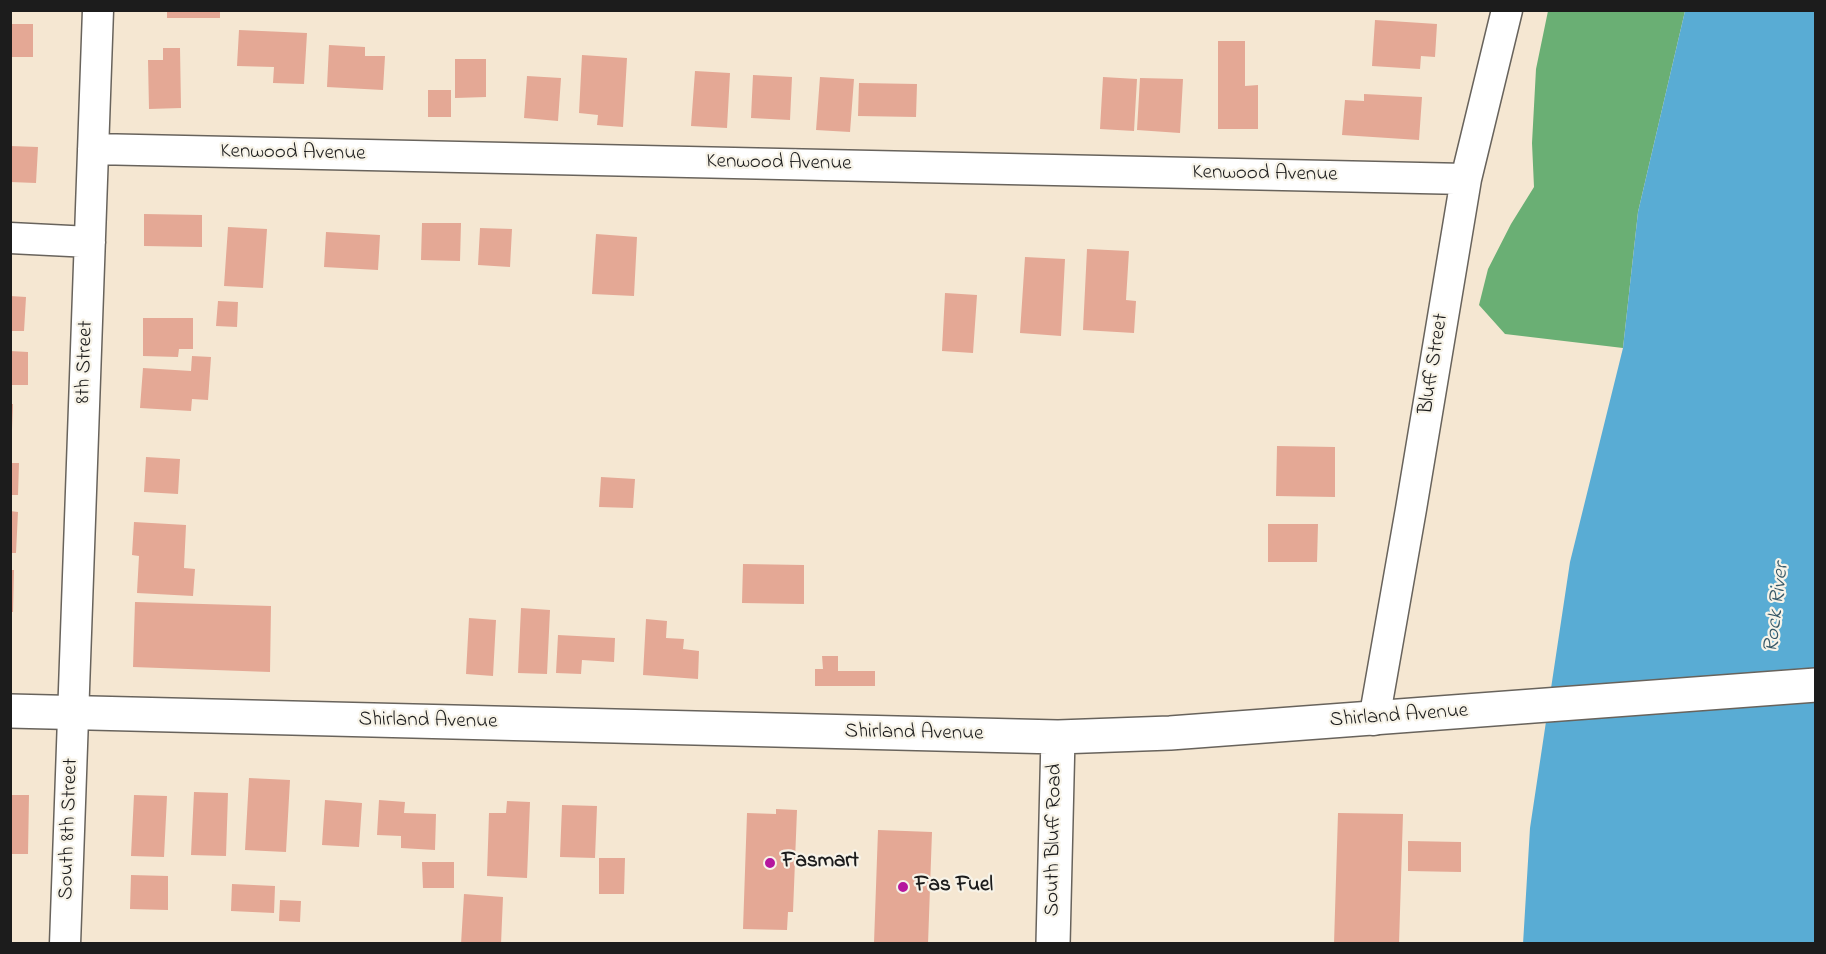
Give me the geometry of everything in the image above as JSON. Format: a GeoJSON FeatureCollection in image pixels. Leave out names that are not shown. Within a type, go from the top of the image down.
{"type":"FeatureCollection","features":[{"type":"Feature","properties":{"kind":"street","name":"8th Street"},"geometry":{"type":"LineString","coordinates":[[75,714],[98,10]]}},
{"type":"Feature","properties":{"kind":"street","name":"Bluff Street"},"geometry":{"type":"LineString","coordinates":[[1374,720],[1466,179],[1507,10]]}},
{"type":"Feature","properties":{"kind":"street","name":"Kenwood Avenue"},"geometry":{"type":"LineString","coordinates":[[93,149],[1466,179]]}},
{"type":"Feature","properties":{"kind":"street"},"geometry":{"type":"LineString","coordinates":[[10,238],[90,242]]}},
{"type":"Feature","properties":{"kind":"street","name":"Shirland Avenue"},"geometry":{"type":"LineString","coordinates":[[10,711],[1058,737],[1170,734],[1815,686]]}},
{"type":"Feature","properties":{"kind":"street","name":"South 8th Street"},"geometry":{"type":"LineString","coordinates":[[65,944],[75,714]]}},
{"type":"Feature","properties":{"kind":"street","name":"South Bluff Road"},"geometry":{"type":"LineString","coordinates":[[1053,944],[1058,737]]}},
{"type":"Feature","properties":{"kind":"green space"},"geometry":{"type":"Polygon","coordinates":[[[1548,11],[1685,11],[1638,212],[1623,348],[1505,334],[1479,305],[1488,269],[1511,224],[1534,187],[1532,143],[1536,69],[1548,11]]]}},
{"type":"Feature","properties":{"kind":"water","name":"Rock River"},"geometry":{"type":"Polygon","coordinates":[[[1685,11],[1815,11],[1815,943],[1523,944],[1530,828],[1570,562],[1623,348],[1638,212],[1685,11]]]}},
{"type":"Feature","properties":{"kind":"building"},"geometry":{"type":"Polygon","coordinates":[[[167,10],[220,10],[220,18],[167,18],[167,10]]]}},
{"type":"Feature","properties":{"kind":"building"},"geometry":{"type":"Polygon","coordinates":[[[1375,20],[1437,24],[1435,57],[1421,56],[1420,69],[1372,66],[1375,20]]]}},
{"type":"Feature","properties":{"kind":"building"},"geometry":{"type":"Polygon","coordinates":[[[10,24],[33,24],[33,57],[10,57],[10,24]]]}},
{"type":"Feature","properties":{"kind":"building"},"geometry":{"type":"Polygon","coordinates":[[[239,30],[307,33],[304,84],[273,83],[274,67],[237,66],[239,30]]]}},
{"type":"Feature","properties":{"kind":"building"},"geometry":{"type":"Polygon","coordinates":[[[1218,41],[1245,41],[1245,86],[1258,85],[1258,129],[1218,129],[1218,41]]]}},
{"type":"Feature","properties":{"kind":"building"},"geometry":{"type":"Polygon","coordinates":[[[329,45],[365,47],[365,56],[385,56],[383,90],[327,87],[329,45]]]}},
{"type":"Feature","properties":{"kind":"building"},"geometry":{"type":"Polygon","coordinates":[[[163,48],[180,48],[181,108],[149,109],[148,60],[163,60],[163,48]]]}},
{"type":"Feature","properties":{"kind":"building"},"geometry":{"type":"Polygon","coordinates":[[[582,55],[627,58],[623,127],[597,125],[598,115],[579,113],[582,55]]]}},
{"type":"Feature","properties":{"kind":"building"},"geometry":{"type":"Polygon","coordinates":[[[455,59],[486,59],[486,97],[455,98],[455,59]]]}},
{"type":"Feature","properties":{"kind":"building"},"geometry":{"type":"Polygon","coordinates":[[[695,71],[730,73],[727,128],[691,126],[695,71]]]}},
{"type":"Feature","properties":{"kind":"building"},"geometry":{"type":"Polygon","coordinates":[[[753,75],[792,77],[790,120],[751,118],[753,75]]]}},
{"type":"Feature","properties":{"kind":"building"},"geometry":{"type":"Polygon","coordinates":[[[527,76],[561,78],[558,121],[524,118],[527,76]]]}},
{"type":"Feature","properties":{"kind":"building"},"geometry":{"type":"Polygon","coordinates":[[[820,77],[854,79],[850,132],[816,130],[820,77]]]}},
{"type":"Feature","properties":{"kind":"building"},"geometry":{"type":"Polygon","coordinates":[[[1103,77],[1137,79],[1134,131],[1100,129],[1103,77]]]}},
{"type":"Feature","properties":{"kind":"building"},"geometry":{"type":"Polygon","coordinates":[[[1140,78],[1183,79],[1180,133],[1137,130],[1140,78]]]}},
{"type":"Feature","properties":{"kind":"building"},"geometry":{"type":"Polygon","coordinates":[[[859,83],[917,84],[916,117],[858,116],[859,83]]]}},
{"type":"Feature","properties":{"kind":"building"},"geometry":{"type":"Polygon","coordinates":[[[428,90],[451,90],[451,117],[428,117],[428,90]]]}},
{"type":"Feature","properties":{"kind":"building"},"geometry":{"type":"Polygon","coordinates":[[[1364,94],[1422,97],[1419,140],[1342,135],[1345,100],[1364,101],[1364,94]]]}},
{"type":"Feature","properties":{"kind":"building"},"geometry":{"type":"Polygon","coordinates":[[[10,146],[38,147],[36,183],[10,182],[10,146]]]}},
{"type":"Feature","properties":{"kind":"building"},"geometry":{"type":"Polygon","coordinates":[[[144,214],[202,215],[202,247],[144,246],[144,214]]]}},
{"type":"Feature","properties":{"kind":"building"},"geometry":{"type":"Polygon","coordinates":[[[422,223],[461,223],[460,261],[421,260],[422,223]]]}},
{"type":"Feature","properties":{"kind":"building"},"geometry":{"type":"Polygon","coordinates":[[[228,227],[267,229],[263,288],[224,286],[228,227]]]}},
{"type":"Feature","properties":{"kind":"building"},"geometry":{"type":"Polygon","coordinates":[[[480,228],[512,229],[510,267],[478,265],[480,228]]]}},
{"type":"Feature","properties":{"kind":"building"},"geometry":{"type":"Polygon","coordinates":[[[326,232],[380,235],[378,270],[324,267],[326,232]]]}},
{"type":"Feature","properties":{"kind":"building"},"geometry":{"type":"Polygon","coordinates":[[[596,234],[637,237],[634,296],[592,294],[596,234]]]}},
{"type":"Feature","properties":{"kind":"building"},"geometry":{"type":"Polygon","coordinates":[[[1087,249],[1129,251],[1126,300],[1136,301],[1134,333],[1083,330],[1087,249]]]}},
{"type":"Feature","properties":{"kind":"building"},"geometry":{"type":"Polygon","coordinates":[[[1025,257],[1065,259],[1061,336],[1020,333],[1025,257]]]}},
{"type":"Feature","properties":{"kind":"building"},"geometry":{"type":"Polygon","coordinates":[[[945,293],[977,295],[973,353],[942,351],[945,293]]]}},
{"type":"Feature","properties":{"kind":"building"},"geometry":{"type":"Polygon","coordinates":[[[10,296],[26,297],[24,331],[10,331],[10,296]]]}},
{"type":"Feature","properties":{"kind":"building"},"geometry":{"type":"Polygon","coordinates":[[[218,301],[238,302],[237,327],[216,326],[218,301]]]}},
{"type":"Feature","properties":{"kind":"building"},"geometry":{"type":"Polygon","coordinates":[[[143,318],[193,318],[193,349],[179,349],[178,357],[143,356],[143,318]]]}},
{"type":"Feature","properties":{"kind":"building"},"geometry":{"type":"Polygon","coordinates":[[[10,351],[28,352],[28,385],[10,385],[10,351]]]}},
{"type":"Feature","properties":{"kind":"building"},"geometry":{"type":"Polygon","coordinates":[[[192,356],[211,357],[208,400],[192,399],[191,411],[140,408],[143,368],[191,371],[192,356]]]}},
{"type":"Feature","properties":{"kind":"building"},"geometry":{"type":"Polygon","coordinates":[[[10,404],[13,404],[12,430],[10,429],[10,404]]]}},
{"type":"Feature","properties":{"kind":"building"},"geometry":{"type":"Polygon","coordinates":[[[1277,446],[1335,447],[1335,497],[1276,496],[1277,446]]]}},
{"type":"Feature","properties":{"kind":"building"},"geometry":{"type":"Polygon","coordinates":[[[146,457],[180,459],[178,494],[144,492],[146,457]]]}},
{"type":"Feature","properties":{"kind":"building"},"geometry":{"type":"Polygon","coordinates":[[[10,463],[19,463],[18,495],[10,495],[10,463]]]}},
{"type":"Feature","properties":{"kind":"building"},"geometry":{"type":"Polygon","coordinates":[[[601,477],[635,479],[633,508],[599,507],[601,477]]]}},
{"type":"Feature","properties":{"kind":"building"},"geometry":{"type":"Polygon","coordinates":[[[10,511],[18,512],[16,553],[10,553],[10,511]]]}},
{"type":"Feature","properties":{"kind":"building"},"geometry":{"type":"Polygon","coordinates":[[[134,522],[186,525],[184,568],[195,569],[193,596],[137,593],[139,556],[132,555],[134,522]]]}},
{"type":"Feature","properties":{"kind":"building"},"geometry":{"type":"Polygon","coordinates":[[[1268,524],[1318,524],[1317,562],[1268,562],[1268,524]]]}},
{"type":"Feature","properties":{"kind":"building"},"geometry":{"type":"Polygon","coordinates":[[[743,564],[804,565],[804,604],[742,603],[743,564]]]}},
{"type":"Feature","properties":{"kind":"building"},"geometry":{"type":"Polygon","coordinates":[[[10,570],[14,570],[13,612],[10,612],[10,570]]]}},
{"type":"Feature","properties":{"kind":"building"},"geometry":{"type":"Polygon","coordinates":[[[135,602],[271,606],[270,672],[133,667],[135,602]]]}},
{"type":"Feature","properties":{"kind":"building"},"geometry":{"type":"Polygon","coordinates":[[[521,608],[550,610],[547,674],[518,673],[521,608]]]}},
{"type":"Feature","properties":{"kind":"building"},"geometry":{"type":"Polygon","coordinates":[[[469,618],[496,620],[493,676],[466,674],[469,618]]]}},
{"type":"Feature","properties":{"kind":"building"},"geometry":{"type":"Polygon","coordinates":[[[646,619],[667,621],[666,638],[684,639],[683,649],[699,651],[698,679],[643,675],[646,619]]]}},
{"type":"Feature","properties":{"kind":"building"},"geometry":{"type":"Polygon","coordinates":[[[558,635],[615,638],[614,662],[582,660],[581,674],[556,673],[558,635]]]}},
{"type":"Feature","properties":{"kind":"building"},"geometry":{"type":"Polygon","coordinates":[[[822,656],[838,656],[838,671],[875,671],[875,686],[815,686],[815,669],[823,669],[822,656]]]}},
{"type":"Feature","properties":{"kind":"building"},"geometry":{"type":"Polygon","coordinates":[[[249,778],[290,780],[286,852],[245,850],[249,778]]]}},
{"type":"Feature","properties":{"kind":"building"},"geometry":{"type":"Polygon","coordinates":[[[194,792],[228,793],[226,856],[191,855],[194,792]]]}},
{"type":"Feature","properties":{"kind":"building"},"geometry":{"type":"Polygon","coordinates":[[[10,795],[29,795],[28,854],[10,854],[10,795]]]}},
{"type":"Feature","properties":{"kind":"building"},"geometry":{"type":"Polygon","coordinates":[[[134,795],[167,796],[164,857],[131,856],[134,795]]]}},
{"type":"Feature","properties":{"kind":"building"},"geometry":{"type":"Polygon","coordinates":[[[325,800],[362,803],[359,847],[322,845],[325,800]]]}},
{"type":"Feature","properties":{"kind":"building"},"geometry":{"type":"Polygon","coordinates":[[[379,800],[405,802],[404,813],[436,814],[435,850],[401,848],[401,836],[377,835],[379,800]]]}},
{"type":"Feature","properties":{"kind":"building"},"geometry":{"type":"Polygon","coordinates":[[[507,801],[530,802],[527,878],[487,876],[489,813],[506,813],[507,801]]]}},
{"type":"Feature","properties":{"kind":"building"},"geometry":{"type":"Polygon","coordinates":[[[562,805],[597,806],[595,858],[560,857],[562,805]]]}},
{"type":"Feature","properties":{"kind":"building","name":"Fasmart"},"geometry":{"type":"Polygon","coordinates":[[[776,809],[797,810],[793,912],[788,912],[787,930],[743,929],[747,813],[776,814],[776,809]]]}},
{"type":"Feature","properties":{"kind":"building"},"geometry":{"type":"Polygon","coordinates":[[[1338,813],[1403,814],[1399,944],[1334,944],[1338,813]]]}},
{"type":"Feature","properties":{"kind":"building","name":"Fas Fuel"},"geometry":{"type":"Polygon","coordinates":[[[878,830],[932,832],[928,944],[874,943],[878,830]]]}},
{"type":"Feature","properties":{"kind":"building"},"geometry":{"type":"Polygon","coordinates":[[[1408,841],[1461,842],[1461,872],[1408,871],[1408,841]]]}},
{"type":"Feature","properties":{"kind":"building"},"geometry":{"type":"Polygon","coordinates":[[[599,858],[625,858],[624,894],[599,894],[599,858]]]}},
{"type":"Feature","properties":{"kind":"building"},"geometry":{"type":"Polygon","coordinates":[[[422,862],[454,862],[454,888],[423,888],[422,862]]]}},
{"type":"Feature","properties":{"kind":"building"},"geometry":{"type":"Polygon","coordinates":[[[131,875],[168,876],[168,910],[130,909],[131,875]]]}},
{"type":"Feature","properties":{"kind":"building"},"geometry":{"type":"Polygon","coordinates":[[[232,884],[275,886],[274,913],[231,911],[232,884]]]}},
{"type":"Feature","properties":{"kind":"building"},"geometry":{"type":"Polygon","coordinates":[[[464,894],[503,897],[501,944],[461,944],[464,894]]]}},
{"type":"Feature","properties":{"kind":"building"},"geometry":{"type":"Polygon","coordinates":[[[280,900],[301,901],[300,922],[279,921],[280,900]]]}},
{"type":"Feature","properties":{"kind":"place","name":"Fasmart"},"geometry":{"type":"Point","coordinates":[770,863]}},
{"type":"Feature","properties":{"kind":"place","name":"Fas Fuel"},"geometry":{"type":"Point","coordinates":[903,887]}}]}
